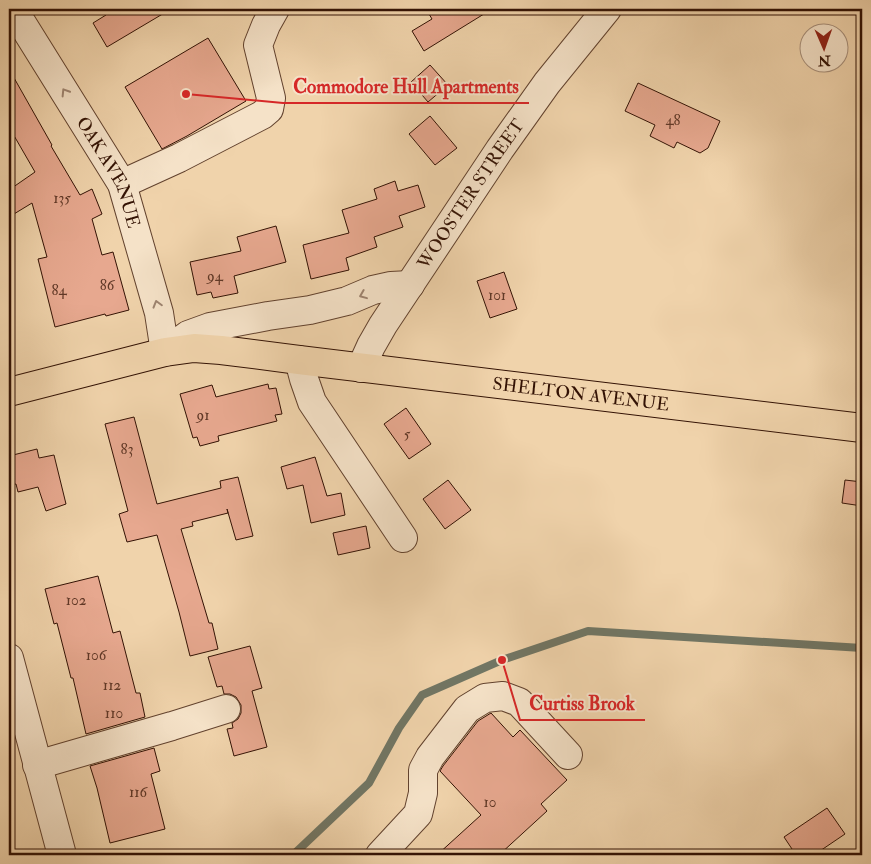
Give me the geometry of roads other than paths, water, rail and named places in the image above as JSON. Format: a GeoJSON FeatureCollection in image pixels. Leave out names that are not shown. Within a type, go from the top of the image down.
{"type":"FeatureCollection","features":[{"type":"Feature","properties":{"kind":"main road","name":"WOOSTER STREET"},"geometry":{"type":"LineString","coordinates":[[9,392],[165,352],[194,348],[299,360]]}},
{"type":"Feature","properties":{"kind":"main road","name":"SHELTON AVENUE"},"geometry":{"type":"LineString","coordinates":[[299,360],[862,428]]}},
{"type":"Feature","properties":{"kind":"street","name":"OAK AVENUE"},"geometry":{"type":"LineString","coordinates":[[13,9],[122,184],[159,313],[165,352]]}},
{"type":"Feature","properties":{"kind":"street"},"geometry":{"type":"LineString","coordinates":[[122,184],[178,158],[262,115],[269,109],[271,98],[258,45],[275,9]]}},
{"type":"Feature","properties":{"kind":"street","name":"WOOSTER STREET"},"geometry":{"type":"LineString","coordinates":[[361,368],[371,346],[500,150],[547,83],[607,9]]}},
{"type":"Feature","properties":{"kind":"street","name":"WOOSTER STREET"},"geometry":{"type":"LineString","coordinates":[[165,352],[188,335],[210,327],[310,310],[347,301],[373,290],[391,286],[410,286]]}},
{"type":"Feature","properties":{"kind":"street"},"geometry":{"type":"LineString","coordinates":[[299,360],[312,402],[403,538]]}},
{"type":"Feature","properties":{"kind":"street"},"geometry":{"type":"LineString","coordinates":[[9,658],[62,855]]}},
{"type":"Feature","properties":{"kind":"street"},"geometry":{"type":"LineString","coordinates":[[380,855],[418,814],[423,793],[423,770],[430,756],[467,709],[485,698],[503,696],[519,702],[568,755]]}},
{"type":"Feature","properties":{"kind":"street"},"geometry":{"type":"LineString","coordinates":[[37,765],[226,709]]}},
{"type":"Feature","properties":{"kind":"waterway"},"geometry":{"type":"LineString","coordinates":[[293,855],[369,783],[399,728],[422,695],[502,660],[588,631],[862,648]]}},
{"type":"Feature","properties":{"kind":"place","name":"Commodore Hull Apartments"},"geometry":{"type":"Point","coordinates":[186,94]}},
{"type":"Feature","properties":{"kind":"place","name":"Curtiss Brook"},"geometry":{"type":"Point","coordinates":[502,660]}}]}
